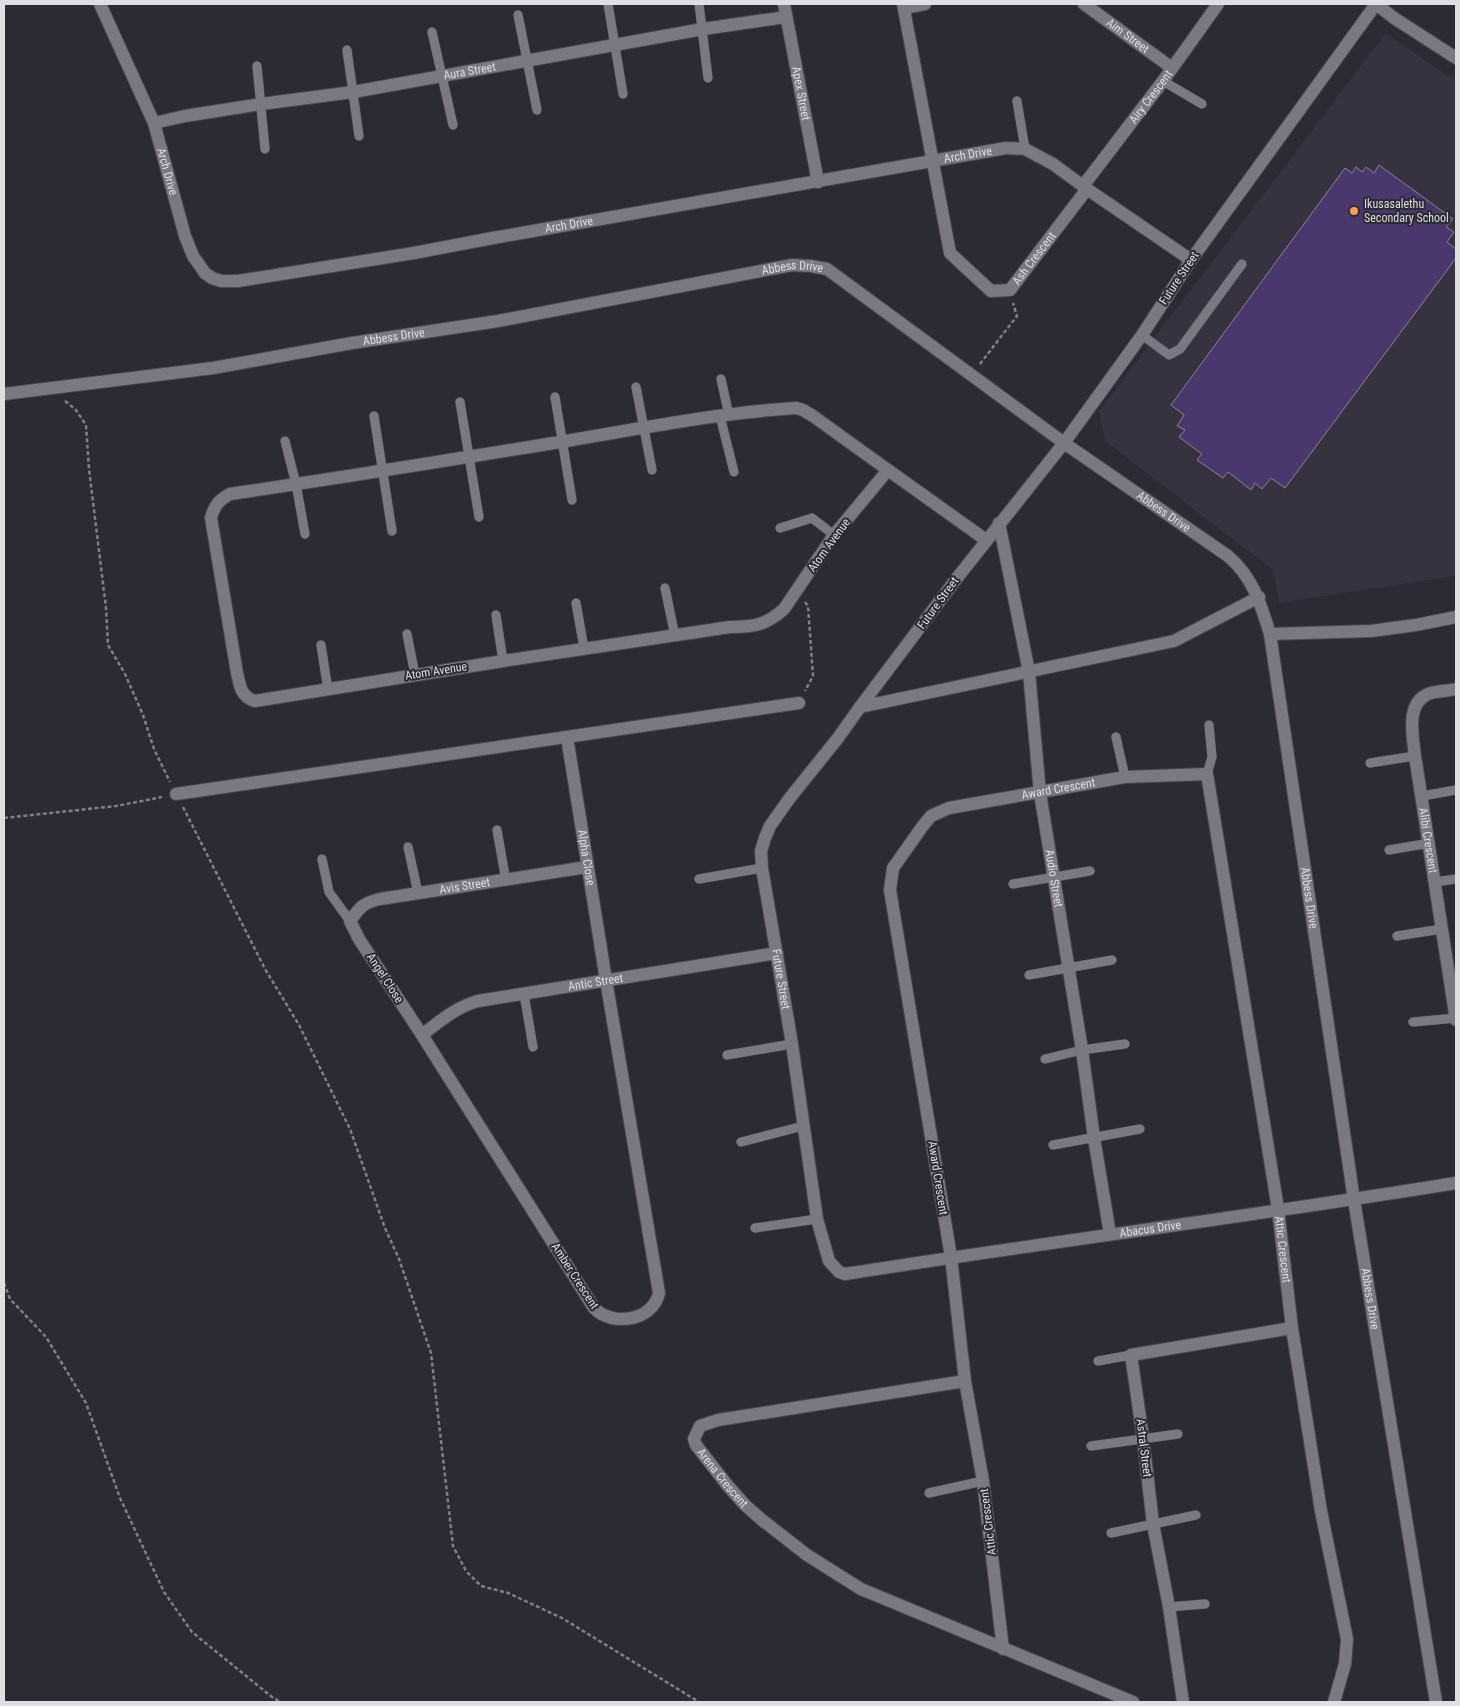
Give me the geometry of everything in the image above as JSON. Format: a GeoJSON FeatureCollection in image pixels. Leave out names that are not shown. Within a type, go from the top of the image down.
{"type":"FeatureCollection","features":[{"type":"Feature","properties":{"kind":"street","name":"Arch Drive"},"geometry":{"type":"LineString","coordinates":[[100,4],[154,123],[185,236],[193,256],[205,273],[212,278],[222,281],[238,281],[414,254],[493,238],[1006,148],[1026,149],[1053,164],[1191,260]]}},
{"type":"Feature","properties":{"kind":"street","name":"Apex Street"},"geometry":{"type":"LineString","coordinates":[[784,4],[818,182]]}},
{"type":"Feature","properties":{"kind":"street"},"geometry":{"type":"LineString","coordinates":[[925,4],[903,6],[932,161]]}},
{"type":"Feature","properties":{"kind":"street","name":"Aim Street"},"geometry":{"type":"LineString","coordinates":[[1084,4],[1172,68]]}},
{"type":"Feature","properties":{"kind":"street","name":"Airy Crescent"},"geometry":{"type":"LineString","coordinates":[[1085,188],[1218,4]]}},
{"type":"Feature","properties":{"kind":"street"},"geometry":{"type":"LineString","coordinates":[[1376,4],[1394,18],[1456,58]]}},
{"type":"Feature","properties":{"kind":"street","name":"Future Street"},"geometry":{"type":"LineString","coordinates":[[845,1274],[838,1272],[829,1261],[817,1219],[792,1044],[762,868],[761,852],[770,826],[999,523],[1064,442],[1142,335],[1191,260],[1376,4]]}},
{"type":"Feature","properties":{"kind":"street","name":"Aura Street"},"geometry":{"type":"LineString","coordinates":[[154,123],[261,104],[353,92],[703,29],[786,17]]}},
{"type":"Feature","properties":{"kind":"street","name":"Ash Crescent"},"geometry":{"type":"LineString","coordinates":[[932,161],[950,253],[991,290],[1010,290],[1085,188]]}},
{"type":"Feature","properties":{"kind":"street","name":"Abbess Drive"},"geometry":{"type":"LineString","coordinates":[[4,394],[213,368],[352,343],[498,321],[792,265],[811,266],[827,269],[1064,442],[1228,556],[1244,572],[1258,597],[1270,634],[1354,1200],[1436,1702]]}},
{"type":"Feature","properties":{"kind":"street","name":"Atom Avenue"},"geometry":{"type":"LineString","coordinates":[[788,409],[803,410],[888,470],[834,535],[784,609],[765,623],[749,627],[730,627],[503,660],[255,701],[244,695],[237,673],[211,518],[215,506],[221,500],[230,494],[644,427],[788,409]]}},
{"type":"Feature","properties":{"kind":"street"},"geometry":{"type":"LineString","coordinates":[[888,470],[986,540]]}},
{"type":"Feature","properties":{"kind":"street","name":"Audio Street"},"geometry":{"type":"LineString","coordinates":[[999,523],[1029,672],[1040,793],[1110,1234]]}},
{"type":"Feature","properties":{"kind":"street"},"geometry":{"type":"LineString","coordinates":[[860,707],[1174,641],[1258,597]]}},
{"type":"Feature","properties":{"kind":"street"},"geometry":{"type":"LineString","coordinates":[[1270,634],[1371,631],[1416,625],[1456,616]]}},
{"type":"Feature","properties":{"kind":"street","name":"Alibi Crescent"},"geometry":{"type":"LineString","coordinates":[[1456,690],[1428,694],[1420,702],[1412,720],[1415,756],[1442,928],[1452,970],[1456,1019]]}},
{"type":"Feature","properties":{"kind":"street"},"geometry":{"type":"LineString","coordinates":[[176,794],[799,704]]}},
{"type":"Feature","properties":{"kind":"street","name":"Alpha Close"},"geometry":{"type":"LineString","coordinates":[[568,737],[606,980]]}},
{"type":"Feature","properties":{"kind":"street"},"geometry":{"type":"LineString","coordinates":[[1207,774],[1278,1209]]}},
{"type":"Feature","properties":{"kind":"street","name":"Award Crescent"},"geometry":{"type":"LineString","coordinates":[[951,1257],[890,890],[890,878],[893,868],[922,827],[936,813],[949,808],[1125,777],[1207,774]]}},
{"type":"Feature","properties":{"kind":"street","name":"Avis Street"},"geometry":{"type":"LineString","coordinates":[[350,921],[367,902],[587,867]]}},
{"type":"Feature","properties":{"kind":"street","name":"Angel Close"},"geometry":{"type":"LineString","coordinates":[[350,921],[359,939],[422,1035]]}},
{"type":"Feature","properties":{"kind":"street","name":"Antic Street"},"geometry":{"type":"LineString","coordinates":[[422,1035],[464,1005],[478,1001],[777,953]]}},
{"type":"Feature","properties":{"kind":"street","name":"Amber Crescent"},"geometry":{"type":"LineString","coordinates":[[422,1035],[594,1308],[598,1312],[612,1318],[622,1319],[639,1316],[651,1310],[658,1300],[660,1292],[606,980]]}},
{"type":"Feature","properties":{"kind":"street","name":"Abacus Drive"},"geometry":{"type":"LineString","coordinates":[[845,1274],[1278,1209],[1354,1200],[1456,1183]]}},
{"type":"Feature","properties":{"kind":"street","name":"Attic Crescent"},"geometry":{"type":"LineString","coordinates":[[1278,1209],[1292,1328],[1321,1511],[1347,1639],[1345,1664],[1334,1702]]}},
{"type":"Feature","properties":{"kind":"street","name":"Attic Crescent"},"geometry":{"type":"LineString","coordinates":[[951,1257],[965,1381],[983,1481],[1003,1649]]}},
{"type":"Feature","properties":{"kind":"street"},"geometry":{"type":"LineString","coordinates":[[1131,1356],[1292,1328]]}},
{"type":"Feature","properties":{"kind":"street","name":"Astral Street"},"geometry":{"type":"LineString","coordinates":[[1131,1356],[1153,1524],[1169,1607],[1183,1702]]}},
{"type":"Feature","properties":{"kind":"street","name":"Arena Crescent"},"geometry":{"type":"LineString","coordinates":[[965,1381],[718,1420],[700,1426],[694,1439],[696,1446],[712,1467],[745,1505],[807,1555],[861,1589],[1003,1649]]}},
{"type":"Feature","properties":{"kind":"street"},"geometry":{"type":"LineString","coordinates":[[1003,1649],[1133,1702]]}},
{"type":"Feature","properties":{"kind":"lane"},"geometry":{"type":"LineString","coordinates":[[608,4],[623,94]]}},
{"type":"Feature","properties":{"kind":"lane"},"geometry":{"type":"LineString","coordinates":[[699,4],[708,78]]}},
{"type":"Feature","properties":{"kind":"lane"},"geometry":{"type":"LineString","coordinates":[[518,15],[537,110]]}},
{"type":"Feature","properties":{"kind":"lane"},"geometry":{"type":"LineString","coordinates":[[432,32],[452,125]]}},
{"type":"Feature","properties":{"kind":"lane"},"geometry":{"type":"LineString","coordinates":[[347,50],[359,136]]}},
{"type":"Feature","properties":{"kind":"lane"},"geometry":{"type":"LineString","coordinates":[[257,66],[265,149]]}},
{"type":"Feature","properties":{"kind":"lane"},"geometry":{"type":"LineString","coordinates":[[1163,81],[1202,104]]}},
{"type":"Feature","properties":{"kind":"lane"},"geometry":{"type":"LineString","coordinates":[[1017,101],[1026,149]]}},
{"type":"Feature","properties":{"kind":"lane"},"geometry":{"type":"LineString","coordinates":[[1142,335],[1169,355],[1180,349],[1242,264]]}},
{"type":"Feature","properties":{"kind":"lane"},"geometry":{"type":"LineString","coordinates":[[722,379],[725,416],[734,472]]}},
{"type":"Feature","properties":{"kind":"lane"},"geometry":{"type":"LineString","coordinates":[[636,387],[652,470]]}},
{"type":"Feature","properties":{"kind":"lane"},"geometry":{"type":"LineString","coordinates":[[555,397],[572,500]]}},
{"type":"Feature","properties":{"kind":"lane"},"geometry":{"type":"LineString","coordinates":[[460,402],[479,517]]}},
{"type":"Feature","properties":{"kind":"lane"},"geometry":{"type":"LineString","coordinates":[[374,416],[392,531]]}},
{"type":"Feature","properties":{"kind":"lane"},"geometry":{"type":"LineString","coordinates":[[285,441],[296,484],[305,534]]}},
{"type":"Feature","properties":{"kind":"lane"},"geometry":{"type":"LineString","coordinates":[[780,528],[812,518],[834,535]]}},
{"type":"Feature","properties":{"kind":"lane"},"geometry":{"type":"LineString","coordinates":[[665,588],[675,636]]}},
{"type":"Feature","properties":{"kind":"lane"},"geometry":{"type":"LineString","coordinates":[[576,603],[584,648]]}},
{"type":"Feature","properties":{"kind":"lane"},"geometry":{"type":"LineString","coordinates":[[496,615],[503,660]]}},
{"type":"Feature","properties":{"kind":"lane"},"geometry":{"type":"LineString","coordinates":[[407,634],[415,674]]}},
{"type":"Feature","properties":{"kind":"lane"},"geometry":{"type":"LineString","coordinates":[[321,645],[328,690]]}},
{"type":"Feature","properties":{"kind":"lane"},"geometry":{"type":"LineString","coordinates":[[1207,774],[1212,757],[1209,725]]}},
{"type":"Feature","properties":{"kind":"lane"},"geometry":{"type":"LineString","coordinates":[[1116,737],[1125,777]]}},
{"type":"Feature","properties":{"kind":"lane"},"geometry":{"type":"LineString","coordinates":[[1370,763],[1415,756]]}},
{"type":"Feature","properties":{"kind":"lane"},"geometry":{"type":"LineString","coordinates":[[1422,796],[1456,790]]}},
{"type":"Feature","properties":{"kind":"lane"},"geometry":{"type":"LineString","coordinates":[[498,830],[506,881]]}},
{"type":"Feature","properties":{"kind":"lane"},"geometry":{"type":"LineString","coordinates":[[1389,850],[1430,843]]}},
{"type":"Feature","properties":{"kind":"lane"},"geometry":{"type":"LineString","coordinates":[[408,846],[418,893]]}},
{"type":"Feature","properties":{"kind":"lane"},"geometry":{"type":"LineString","coordinates":[[322,860],[329,892],[350,921]]}},
{"type":"Feature","properties":{"kind":"lane"},"geometry":{"type":"LineString","coordinates":[[699,879],[762,868]]}},
{"type":"Feature","properties":{"kind":"lane"},"geometry":{"type":"LineString","coordinates":[[1013,884],[1090,871]]}},
{"type":"Feature","properties":{"kind":"lane"},"geometry":{"type":"LineString","coordinates":[[1435,882],[1456,879]]}},
{"type":"Feature","properties":{"kind":"lane"},"geometry":{"type":"LineString","coordinates":[[1397,936],[1442,928]]}},
{"type":"Feature","properties":{"kind":"lane"},"geometry":{"type":"LineString","coordinates":[[1029,975],[1112,960]]}},
{"type":"Feature","properties":{"kind":"lane"},"geometry":{"type":"LineString","coordinates":[[524,994],[533,1047]]}},
{"type":"Feature","properties":{"kind":"lane"},"geometry":{"type":"LineString","coordinates":[[1414,1022],[1456,1019]]}},
{"type":"Feature","properties":{"kind":"lane"},"geometry":{"type":"LineString","coordinates":[[727,1055],[792,1044]]}},
{"type":"Feature","properties":{"kind":"lane"},"geometry":{"type":"LineString","coordinates":[[1045,1059],[1082,1050],[1125,1044]]}},
{"type":"Feature","properties":{"kind":"lane"},"geometry":{"type":"LineString","coordinates":[[741,1142],[803,1126]]}},
{"type":"Feature","properties":{"kind":"lane"},"geometry":{"type":"LineString","coordinates":[[1053,1145],[1140,1129]]}},
{"type":"Feature","properties":{"kind":"lane"},"geometry":{"type":"LineString","coordinates":[[755,1228],[817,1219]]}},
{"type":"Feature","properties":{"kind":"lane"},"geometry":{"type":"LineString","coordinates":[[1098,1361],[1131,1356]]}},
{"type":"Feature","properties":{"kind":"lane"},"geometry":{"type":"LineString","coordinates":[[1091,1446],[1178,1434]]}},
{"type":"Feature","properties":{"kind":"lane"},"geometry":{"type":"LineString","coordinates":[[929,1492],[983,1481]]}},
{"type":"Feature","properties":{"kind":"lane"},"geometry":{"type":"LineString","coordinates":[[1111,1533],[1196,1514]]}},
{"type":"Feature","properties":{"kind":"lane"},"geometry":{"type":"LineString","coordinates":[[1169,1607],[1205,1604]]}},
{"type":"Feature","properties":{"kind":"path"},"geometry":{"type":"LineString","coordinates":[[972,376],[1017,316],[1010,290]]}},
{"type":"Feature","properties":{"kind":"path"},"geometry":{"type":"LineString","coordinates":[[48,388],[76,410],[86,424],[88,469],[106,608],[108,645],[125,674],[143,715],[154,749],[176,794],[265,969],[299,1025],[350,1128],[385,1228],[399,1259],[431,1353],[453,1546],[466,1571],[481,1586],[508,1593],[562,1618],[699,1702]]}},
{"type":"Feature","properties":{"kind":"path"},"geometry":{"type":"LineString","coordinates":[[796,592],[808,606],[813,676],[799,704]]}},
{"type":"Feature","properties":{"kind":"path"},"geometry":{"type":"LineString","coordinates":[[4,818],[116,806],[176,794]]}},
{"type":"Feature","properties":{"kind":"path"},"geometry":{"type":"LineString","coordinates":[[4,1283],[10,1299],[46,1336],[86,1403],[120,1498],[164,1592],[192,1632],[272,1697],[282,1702]]}},
{"type":"Feature","properties":{"kind":"shaded area","name":"Ikusasalethu Secondary School"},"geometry":{"type":"Polygon","coordinates":[[[1386,33],[1456,80],[1456,576],[1279,603],[1273,570],[1105,441],[1099,411],[1386,33]]]}},
{"type":"Feature","properties":{"kind":"building"},"geometry":{"type":"Polygon","coordinates":[[[1379,165],[1453,219],[1446,227],[1454,232],[1447,242],[1456,249],[1456,258],[1285,488],[1271,478],[1262,489],[1255,483],[1251,490],[1228,472],[1223,478],[1197,460],[1202,454],[1179,437],[1185,430],[1177,426],[1184,415],[1171,405],[1345,168],[1352,173],[1356,167],[1362,172],[1366,167],[1374,173],[1379,165]]]}},
{"type":"Feature","properties":{"kind":"place","name":"Ikusasalethu Secondary School"},"geometry":{"type":"Point","coordinates":[1354,211]}}]}
